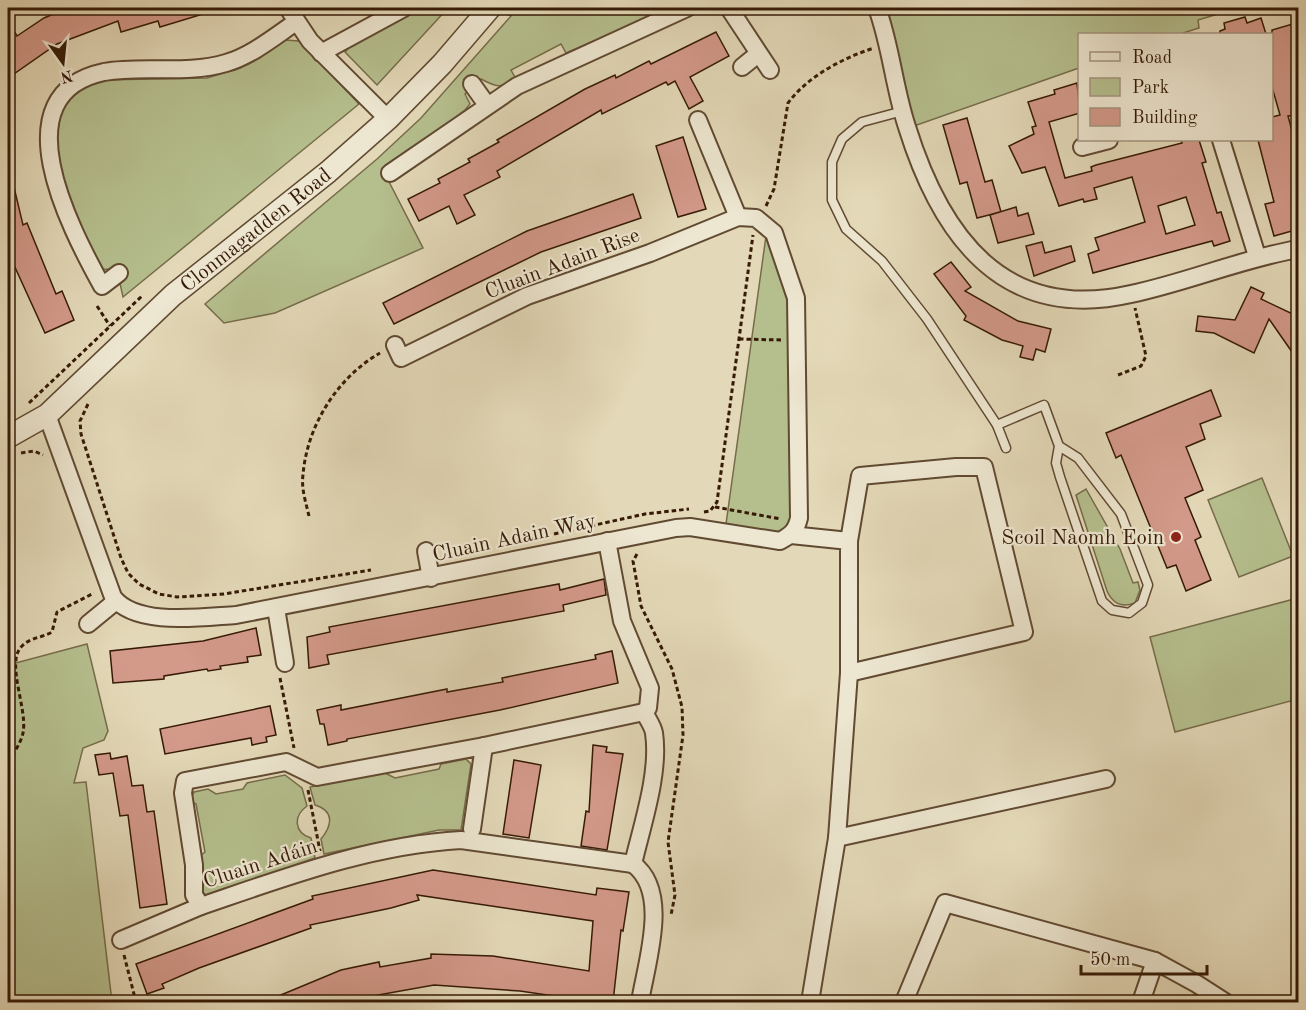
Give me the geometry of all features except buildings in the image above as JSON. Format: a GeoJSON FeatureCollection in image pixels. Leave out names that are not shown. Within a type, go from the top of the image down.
{"type":"FeatureCollection","features":[{"type":"Feature","properties":{"kind":"street"},"geometry":{"type":"LineString","coordinates":[[321,53],[404,8]]}},
{"type":"Feature","properties":{"kind":"street","name":"Clonmagadden Road"},"geometry":{"type":"LineString","coordinates":[[13,445],[173,295],[328,172],[388,119],[441,64],[490,8]]}},
{"type":"Feature","properties":{"kind":"street"},"geometry":{"type":"LineString","coordinates":[[390,173],[517,86],[687,8]]}},
{"type":"Feature","properties":{"kind":"street"},"geometry":{"type":"LineString","coordinates":[[729,8],[770,70]]}},
{"type":"Feature","properties":{"kind":"street"},"geometry":{"type":"LineString","coordinates":[[877,8],[888,44],[903,111],[919,161],[935,196],[971,253],[993,272],[1015,286],[1042,294],[1101,298],[1131,294],[1257,256],[1299,249]]}},
{"type":"Feature","properties":{"kind":"street"},"geometry":{"type":"LineString","coordinates":[[119,273],[102,286],[68,224],[47,160],[45,121],[51,103],[64,87],[81,78],[105,72],[184,70],[228,63],[246,55],[292,15],[321,53],[388,119]]}},
{"type":"Feature","properties":{"kind":"street"},"geometry":{"type":"LineString","coordinates":[[742,67],[758,54]]}},
{"type":"Feature","properties":{"kind":"street"},"geometry":{"type":"LineString","coordinates":[[472,84],[487,105]]}},
{"type":"Feature","properties":{"kind":"street"},"geometry":{"type":"LineString","coordinates":[[698,120],[738,217]]}},
{"type":"Feature","properties":{"kind":"street"},"geometry":{"type":"LineString","coordinates":[[1082,147],[1105,141]]}},
{"type":"Feature","properties":{"kind":"street"},"geometry":{"type":"LineString","coordinates":[[1221,141],[1257,256]]}},
{"type":"Feature","properties":{"kind":"street","name":"Cluain Adain Rise"},"geometry":{"type":"LineString","coordinates":[[395,345],[401,358],[527,296],[650,253],[738,217],[756,218]]}},
{"type":"Feature","properties":{"kind":"street"},"geometry":{"type":"LineString","coordinates":[[756,218],[774,233],[795,289],[797,340],[795,529]]}},
{"type":"Feature","properties":{"kind":"street"},"geometry":{"type":"LineString","coordinates":[[47,415],[116,601],[88,624]]}},
{"type":"Feature","properties":{"kind":"street"},"geometry":{"type":"LineString","coordinates":[[810,1002],[837,838],[849,673],[849,541],[860,476],[956,466],[984,467],[1024,632],[849,673]]}},
{"type":"Feature","properties":{"kind":"street","name":"Cluain Adain Way"},"geometry":{"type":"LineString","coordinates":[[116,601],[136,614],[182,618],[236,615],[676,528],[690,527],[780,541],[795,529],[849,541]]}},
{"type":"Feature","properties":{"kind":"street"},"geometry":{"type":"LineString","coordinates":[[313,775],[317,777],[484,746],[644,712],[648,708],[650,688],[622,621],[607,541]]}},
{"type":"Feature","properties":{"kind":"street"},"geometry":{"type":"LineString","coordinates":[[426,551],[431,578]]}},
{"type":"Feature","properties":{"kind":"street"},"geometry":{"type":"LineString","coordinates":[[276,608],[285,663]]}},
{"type":"Feature","properties":{"kind":"street"},"geometry":{"type":"LineString","coordinates":[[640,1002],[655,910],[654,895],[643,872],[633,864],[648,799],[654,757],[654,731],[644,712]]}},
{"type":"Feature","properties":{"kind":"street"},"geometry":{"type":"LineString","coordinates":[[472,829],[484,746]]}},
{"type":"Feature","properties":{"kind":"street","name":"Cluain Adáin"},"geometry":{"type":"LineString","coordinates":[[313,775],[286,762],[185,781],[183,794],[194,865],[194,895],[201,906],[323,864],[402,847],[461,840],[633,864]]}},
{"type":"Feature","properties":{"kind":"street"},"geometry":{"type":"LineString","coordinates":[[837,838],[1106,779]]}},
{"type":"Feature","properties":{"kind":"street"},"geometry":{"type":"LineString","coordinates":[[903,1002],[945,903],[1155,961],[1225,1002]]}},
{"type":"Feature","properties":{"kind":"street"},"geometry":{"type":"LineString","coordinates":[[122,940],[201,906]]}},
{"type":"Feature","properties":{"kind":"street"},"geometry":{"type":"LineString","coordinates":[[1141,1002],[1155,961]]}},
{"type":"Feature","properties":{"kind":"lane"},"geometry":{"type":"LineString","coordinates":[[903,111],[862,122],[842,139],[832,162],[832,200],[846,228],[882,261],[927,319],[997,425],[1006,448]]}},
{"type":"Feature","properties":{"kind":"lane"},"geometry":{"type":"LineString","coordinates":[[997,425],[1044,405],[1059,446],[1056,463],[1060,477],[1102,601],[1112,609],[1129,614],[1142,603],[1148,585],[1121,514],[1078,458],[1059,446]]}},
{"type":"Feature","properties":{"kind":"path"},"geometry":{"type":"LineString","coordinates":[[715,507],[756,218],[767,204],[774,189],[786,108],[792,98],[842,60],[888,44]]}},
{"type":"Feature","properties":{"kind":"path"},"geometry":{"type":"LineString","coordinates":[[1118,375],[1141,366],[1146,356],[1131,294]]}},
{"type":"Feature","properties":{"kind":"path"},"geometry":{"type":"LineString","coordinates":[[96,306],[110,326]]}},
{"type":"Feature","properties":{"kind":"path"},"geometry":{"type":"LineString","coordinates":[[739,339],[797,340]]}},
{"type":"Feature","properties":{"kind":"path"},"geometry":{"type":"LineString","coordinates":[[309,516],[303,475],[321,415],[347,378],[368,360],[395,345]]}},
{"type":"Feature","properties":{"kind":"path"},"geometry":{"type":"LineString","coordinates":[[81,434],[124,566],[132,578],[150,591],[177,597],[224,594],[381,568]]}},
{"type":"Feature","properties":{"kind":"path"},"geometry":{"type":"LineString","coordinates":[[13,445],[45,456]]}},
{"type":"Feature","properties":{"kind":"path"},"geometry":{"type":"LineString","coordinates":[[703,512],[715,507],[795,529]]}},
{"type":"Feature","properties":{"kind":"path"},"geometry":{"type":"LineString","coordinates":[[551,534],[663,511],[692,510]]}},
{"type":"Feature","properties":{"kind":"path"},"geometry":{"type":"LineString","coordinates":[[8,762],[23,734],[23,713],[15,663],[18,651],[30,640],[52,632],[57,612],[94,593],[91,583]]}},
{"type":"Feature","properties":{"kind":"path"},"geometry":{"type":"LineString","coordinates":[[285,663],[280,677],[298,767]]}},
{"type":"Feature","properties":{"kind":"path"},"geometry":{"type":"LineString","coordinates":[[313,775],[307,784],[323,864]]}},
{"type":"Feature","properties":{"kind":"path"},"geometry":{"type":"LineString","coordinates":[[122,940],[130,984],[136,1002]]}},
{"type":"Feature","properties":{"kind":"green space"},"geometry":{"type":"Polygon","coordinates":[[[423,8],[448,8],[377,85],[345,52],[352,44],[423,8]]]}},
{"type":"Feature","properties":{"kind":"green space"},"geometry":{"type":"Polygon","coordinates":[[[518,8],[671,8],[566,53],[561,44],[511,70],[516,79],[502,86],[481,79],[465,94],[470,104],[465,110],[384,172],[423,248],[275,313],[224,323],[205,304],[377,159],[421,118],[518,8]]]}},
{"type":"Feature","properties":{"kind":"green space"},"geometry":{"type":"Polygon","coordinates":[[[884,8],[1238,8],[1198,20],[1199,28],[1183,33],[1078,33],[1078,68],[914,126],[895,39],[884,8]]]}},
{"type":"Feature","properties":{"kind":"green space"},"geometry":{"type":"Polygon","coordinates":[[[285,40],[299,41],[359,104],[123,297],[117,270],[103,269],[75,218],[53,154],[63,100],[100,80],[207,78],[240,68],[285,40]]]}},
{"type":"Feature","properties":{"kind":"green space"},"geometry":{"type":"Polygon","coordinates":[[[766,236],[773,243],[792,309],[794,521],[781,534],[726,524],[766,236]]]}},
{"type":"Feature","properties":{"kind":"green space"},"geometry":{"type":"Polygon","coordinates":[[[1262,478],[1293,556],[1239,577],[1208,500],[1262,478]]]}},
{"type":"Feature","properties":{"kind":"green space"},"geometry":{"type":"Polygon","coordinates":[[[1086,489],[1120,549],[1133,583],[1138,582],[1140,590],[1135,603],[1118,604],[1107,591],[1076,495],[1086,489]]]}},
{"type":"Feature","properties":{"kind":"green space"},"geometry":{"type":"Polygon","coordinates":[[[1298,598],[1298,699],[1175,732],[1150,637],[1298,598]]]}},
{"type":"Feature","properties":{"kind":"green space"},"geometry":{"type":"Polygon","coordinates":[[[87,644],[108,731],[104,740],[83,748],[74,783],[86,782],[112,1002],[8,1002],[8,665],[87,644]]]}},
{"type":"Feature","properties":{"kind":"green space"},"geometry":{"type":"Polygon","coordinates":[[[466,759],[471,764],[461,830],[439,830],[324,854],[321,839],[328,829],[330,819],[326,811],[315,805],[310,787],[385,773],[395,778],[439,769],[441,764],[466,759]]]}},
{"type":"Feature","properties":{"kind":"green space"},"geometry":{"type":"Polygon","coordinates":[[[285,775],[302,788],[307,806],[299,815],[297,824],[305,836],[311,838],[315,858],[208,896],[201,892],[200,856],[205,852],[196,804],[190,801],[194,792],[208,789],[216,794],[243,789],[247,783],[285,775]]]}},
{"type":"Feature","properties":{"kind":"place","name":"Scoil Naomh Eoin"},"geometry":{"type":"Point","coordinates":[1176,537]}}]}
